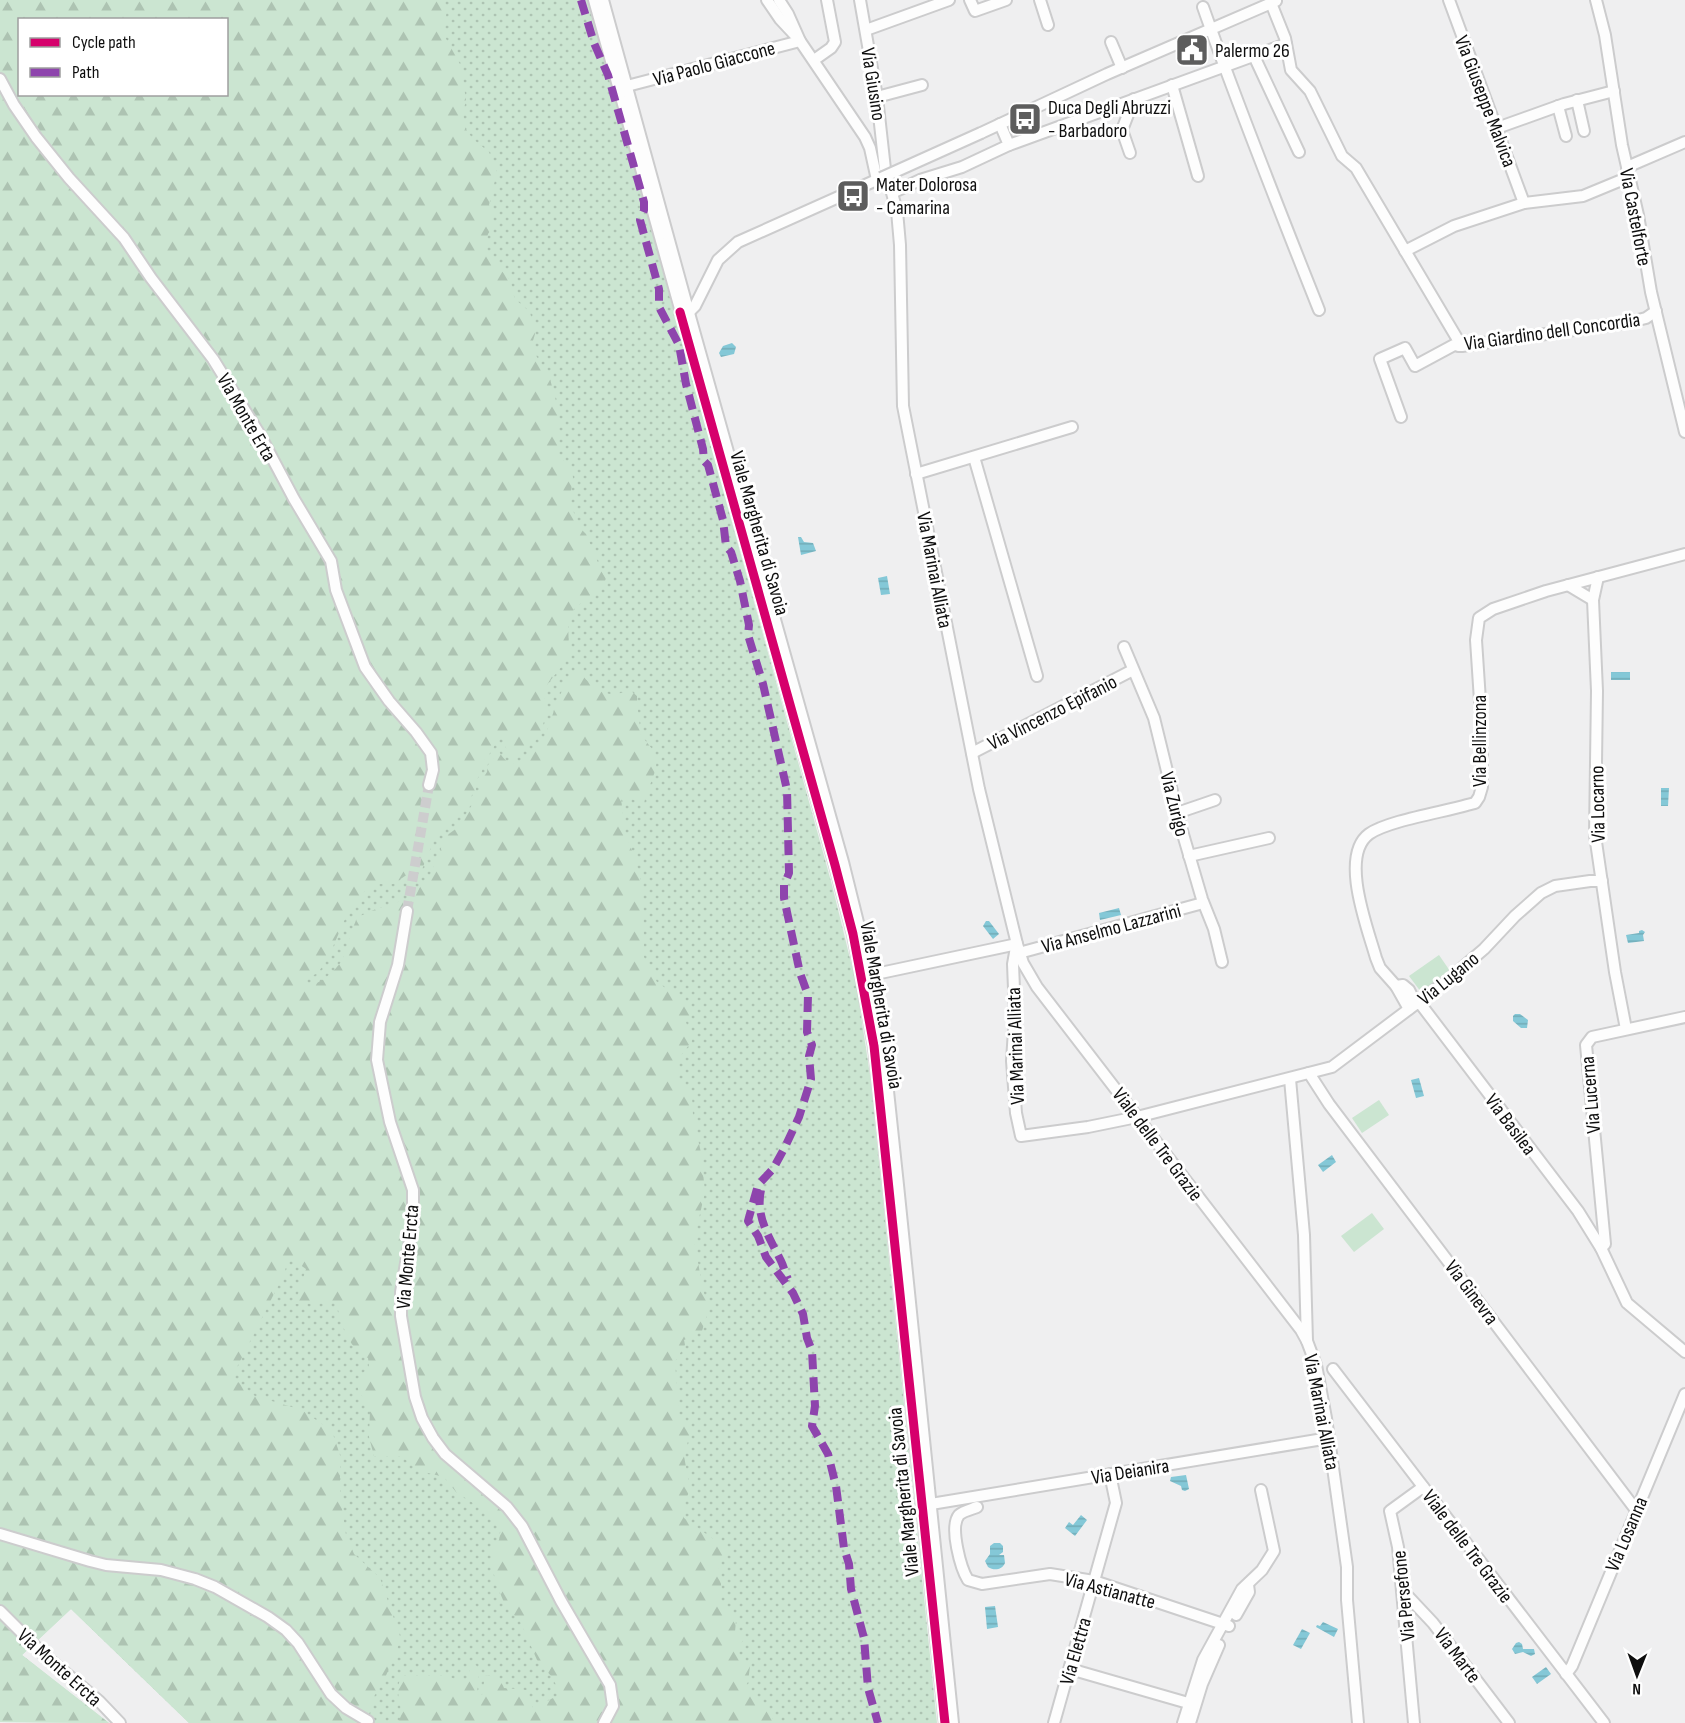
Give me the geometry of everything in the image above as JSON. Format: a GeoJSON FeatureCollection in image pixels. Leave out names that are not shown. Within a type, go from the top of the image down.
{"type":"FeatureCollection","features":[{"type":"Feature","properties":{"kind":"street","name":"Viale Margherita di Savoia"},"geometry":{"type":"LineString","coordinates":[[594,0],[843,862],[871,975],[884,1056],[953,1723]]}},
{"type":"Feature","properties":{"kind":"street","name":"Viale Margherita di Savoia"},"geometry":{"type":"LineString","coordinates":[[603,0],[627,86],[684,316],[835,865],[862,977],[874,1046],[945,1723]]}},
{"type":"Feature","properties":{"kind":"street"},"geometry":{"type":"LineString","coordinates":[[767,0],[780,19],[800,40],[868,142],[885,181]]}},
{"type":"Feature","properties":{"kind":"street"},"geometry":{"type":"LineString","coordinates":[[779,0],[800,40]]}},
{"type":"Feature","properties":{"kind":"street"},"geometry":{"type":"LineString","coordinates":[[814,60],[831,48],[835,42],[827,0]]}},
{"type":"Feature","properties":{"kind":"street","name":"Via Giusino"},"geometry":{"type":"LineString","coordinates":[[860,0],[877,97],[885,181]]}},
{"type":"Feature","properties":{"kind":"street"},"geometry":{"type":"LineString","coordinates":[[866,30],[949,0]]}},
{"type":"Feature","properties":{"kind":"street"},"geometry":{"type":"LineString","coordinates":[[970,0],[975,11],[1006,0]]}},
{"type":"Feature","properties":{"kind":"street"},"geometry":{"type":"LineString","coordinates":[[1040,0],[1048,25]]}},
{"type":"Feature","properties":{"kind":"street","name":"Via Giuseppe Malvica"},"geometry":{"type":"LineString","coordinates":[[1449,0],[1524,203]]}},
{"type":"Feature","properties":{"kind":"street","name":"Via Castelforte"},"geometry":{"type":"LineString","coordinates":[[1596,0],[1605,34],[1622,145],[1656,310],[1685,432]]}},
{"type":"Feature","properties":{"kind":"street"},"geometry":{"type":"LineString","coordinates":[[684,316],[718,260],[738,242],[885,181],[1000,124],[1274,2],[1291,70],[1310,91],[1342,156],[1356,168],[1448,323],[1459,346]]}},
{"type":"Feature","properties":{"kind":"street"},"geometry":{"type":"LineString","coordinates":[[1203,7],[1224,68],[1319,310]]}},
{"type":"Feature","properties":{"kind":"street","name":"Via Paolo Giaccone"},"geometry":{"type":"LineString","coordinates":[[627,86],[800,40]]}},
{"type":"Feature","properties":{"kind":"street"},"geometry":{"type":"LineString","coordinates":[[1111,42],[1122,68]]}},
{"type":"Feature","properties":{"kind":"street"},"geometry":{"type":"LineString","coordinates":[[885,181],[920,180],[941,175],[1009,145],[1286,44]]}},
{"type":"Feature","properties":{"kind":"street"},"geometry":{"type":"LineString","coordinates":[[1254,57],[1299,152]]}},
{"type":"Feature","properties":{"kind":"street","name":"Via Monte Erta"},"geometry":{"type":"LineString","coordinates":[[0,80],[36,137],[69,178],[124,238],[151,278],[213,359],[260,435],[331,561],[336,590],[365,667],[431,753],[433,770],[429,785]]}},
{"type":"Feature","properties":{"kind":"street"},"geometry":{"type":"LineString","coordinates":[[877,97],[922,85]]}},
{"type":"Feature","properties":{"kind":"street"},"geometry":{"type":"LineString","coordinates":[[1172,85],[1197,176]]}},
{"type":"Feature","properties":{"kind":"street"},"geometry":{"type":"LineString","coordinates":[[1497,128],[1557,106],[1614,91]]}},
{"type":"Feature","properties":{"kind":"street"},"geometry":{"type":"LineString","coordinates":[[1130,153],[1122,130],[1134,99]]}},
{"type":"Feature","properties":{"kind":"street"},"geometry":{"type":"LineString","coordinates":[[1577,100],[1584,131]]}},
{"type":"Feature","properties":{"kind":"street"},"geometry":{"type":"LineString","coordinates":[[1557,106],[1566,136]]}},
{"type":"Feature","properties":{"kind":"street"},"geometry":{"type":"LineString","coordinates":[[1000,124],[1009,145]]}},
{"type":"Feature","properties":{"kind":"street"},"geometry":{"type":"LineString","coordinates":[[1405,250],[1454,226],[1524,203],[1583,196],[1685,142]]}},
{"type":"Feature","properties":{"kind":"street","name":"Via Marinai Alliata"},"geometry":{"type":"LineString","coordinates":[[885,181],[897,211],[900,245],[903,406],[972,753],[1018,948],[1013,964],[1015,1014],[1012,1061],[1016,1113],[1021,1136],[1088,1127],[1290,1079],[1304,1235],[1307,1341],[1316,1365],[1329,1438],[1347,1567],[1347,1600],[1358,1723]]}},
{"type":"Feature","properties":{"kind":"street","name":"Via Giardino dell Concordia"},"geometry":{"type":"LineString","coordinates":[[1401,417],[1380,359],[1405,348],[1415,366],[1454,345],[1630,322],[1646,318],[1656,310]]}},
{"type":"Feature","properties":{"kind":"street"},"geometry":{"type":"LineString","coordinates":[[916,474],[1072,427]]}},
{"type":"Feature","properties":{"kind":"street"},"geometry":{"type":"LineString","coordinates":[[974,457],[1036,676]]}},
{"type":"Feature","properties":{"kind":"street","name":"Via Bellinzona"},"geometry":{"type":"LineString","coordinates":[[1415,1005],[1409,990],[1403,985],[1396,986],[1388,979],[1376,958],[1357,883],[1356,857],[1361,842],[1383,827],[1475,803],[1479,797],[1482,787],[1482,764],[1476,640],[1479,618],[1493,609],[1568,585],[1685,554]]}},
{"type":"Feature","properties":{"kind":"street","name":"Via Locarno"},"geometry":{"type":"LineString","coordinates":[[1598,577],[1593,600],[1597,691],[1595,835],[1626,1029]]}},
{"type":"Feature","properties":{"kind":"street"},"geometry":{"type":"LineString","coordinates":[[1568,585],[1593,600]]}},
{"type":"Feature","properties":{"kind":"street","name":"Via Zurigo"},"geometry":{"type":"LineString","coordinates":[[1125,647],[1154,718],[1177,813],[1203,903],[1214,929],[1222,962]]}},
{"type":"Feature","properties":{"kind":"street","name":"Via Vincenzo Epifanio"},"geometry":{"type":"LineString","coordinates":[[972,753],[1133,670]]}},
{"type":"Feature","properties":{"kind":"street"},"geometry":{"type":"LineString","coordinates":[[1177,813],[1215,800]]}},
{"type":"Feature","properties":{"kind":"street"},"geometry":{"type":"LineString","coordinates":[[1189,856],[1269,837]]}},
{"type":"Feature","properties":{"kind":"street","name":"Via Lugano"},"geometry":{"type":"LineString","coordinates":[[1290,1079],[1332,1067],[1415,1005],[1484,949],[1515,916],[1541,893],[1555,886],[1602,881]]}},
{"type":"Feature","properties":{"kind":"street","name":"Via Anselmo Lazzarini"},"geometry":{"type":"LineString","coordinates":[[871,975],[1018,948],[1203,903]]}},
{"type":"Feature","properties":{"kind":"street","name":"Via Monte Ercta"},"geometry":{"type":"LineString","coordinates":[[407,911],[396,970],[380,1022],[377,1060],[390,1122],[412,1190],[413,1223],[401,1292],[401,1316],[415,1397],[422,1418],[445,1454],[507,1508],[522,1526],[561,1601],[610,1686],[612,1706],[604,1723]]}},
{"type":"Feature","properties":{"kind":"street","name":"Viale delle Tre Grazie"},"geometry":{"type":"LineString","coordinates":[[1018,948],[1027,972],[1037,987],[1301,1330],[1307,1341]]}},
{"type":"Feature","properties":{"kind":"street","name":"Via Basilea"},"geometry":{"type":"LineString","coordinates":[[1415,1005],[1578,1211],[1601,1248],[1627,1303],[1685,1352]]}},
{"type":"Feature","properties":{"kind":"street","name":"Via Lucerna"},"geometry":{"type":"LineString","coordinates":[[1601,1248],[1605,1244],[1586,1045],[1592,1037],[1685,1017]]}},
{"type":"Feature","properties":{"kind":"street","name":"Via Ginevra"},"geometry":{"type":"LineString","coordinates":[[1309,1073],[1329,1104],[1636,1510]]}},
{"type":"Feature","properties":{"kind":"street","name":"Viale delle Tre Grazie"},"geometry":{"type":"LineString","coordinates":[[1333,1369],[1604,1723]]}},
{"type":"Feature","properties":{"kind":"street","name":"Via Losanna"},"geometry":{"type":"LineString","coordinates":[[1566,1674],[1572,1666],[1685,1394]]}},
{"type":"Feature","properties":{"kind":"street","name":"Via Deianira"},"geometry":{"type":"LineString","coordinates":[[931,1504],[1329,1438]]}},
{"type":"Feature","properties":{"kind":"street","name":"Via Elettra"},"geometry":{"type":"LineString","coordinates":[[1054,1723],[1116,1503],[1110,1474]]}},
{"type":"Feature","properties":{"kind":"street","name":"Via Persefone"},"geometry":{"type":"LineString","coordinates":[[1414,1723],[1398,1547],[1390,1511],[1423,1487]]}},
{"type":"Feature","properties":{"kind":"street"},"geometry":{"type":"LineString","coordinates":[[1183,1723],[1226,1625],[1249,1592],[1248,1585],[1262,1570],[1274,1551],[1261,1490]]}},
{"type":"Feature","properties":{"kind":"street","name":"Via Astianatte"},"geometry":{"type":"LineString","coordinates":[[977,1507],[960,1515],[955,1524],[962,1571],[968,1581],[982,1584],[1050,1574],[1094,1581],[1226,1625]]}},
{"type":"Feature","properties":{"kind":"street"},"geometry":{"type":"LineString","coordinates":[[0,1534],[106,1565],[161,1570],[215,1587],[286,1630],[298,1643],[331,1694],[346,1708],[368,1721]]}},
{"type":"Feature","properties":{"kind":"street","name":"Via Marte"},"geometry":{"type":"LineString","coordinates":[[1402,1590],[1433,1623],[1509,1723]]}},
{"type":"Feature","properties":{"kind":"street","name":"Via Monte Ercta"},"geometry":{"type":"LineString","coordinates":[[0,1611],[42,1653],[99,1701],[120,1723]]}},
{"type":"Feature","properties":{"kind":"street"},"geometry":{"type":"LineString","coordinates":[[1070,1669],[1192,1704]]}},
{"type":"Feature","properties":{"kind":"street"},"geometry":{"type":"LineString","coordinates":[[1190,1723],[1192,1704]]}},
{"type":"Feature","properties":{"kind":"green space"},"geometry":{"type":"Polygon","coordinates":[[[0,0],[588,0],[832,885],[856,983],[870,1075],[937,1723],[189,1723],[71,1609],[22,1655],[109,1723],[0,1722],[0,0]]]}},
{"type":"Feature","properties":{"kind":"green space"},"geometry":{"type":"Polygon","coordinates":[[[0,0],[441,0],[447,7],[444,35],[461,66],[466,100],[463,113],[465,128],[473,139],[489,152],[497,172],[489,205],[492,211],[492,228],[485,247],[487,254],[510,280],[515,299],[530,312],[535,334],[532,344],[534,352],[550,379],[559,412],[558,454],[571,470],[573,477],[571,506],[606,578],[604,584],[574,609],[568,621],[569,652],[566,661],[546,686],[544,693],[547,713],[537,739],[515,758],[508,754],[503,739],[498,739],[483,762],[482,771],[476,781],[476,790],[458,814],[436,835],[421,872],[408,874],[393,884],[374,884],[365,891],[344,921],[329,956],[318,973],[305,979],[302,983],[307,985],[318,982],[338,966],[358,917],[378,908],[390,908],[403,898],[403,909],[412,911],[414,899],[420,887],[428,880],[446,836],[457,828],[481,791],[480,783],[487,772],[488,765],[499,751],[509,762],[515,763],[520,762],[531,753],[541,742],[558,699],[577,669],[600,691],[613,694],[630,690],[637,696],[640,733],[653,751],[656,763],[644,804],[629,798],[621,798],[625,832],[643,889],[644,957],[657,982],[681,999],[693,1013],[686,1022],[692,1041],[679,1058],[676,1081],[692,1096],[705,1192],[694,1240],[703,1290],[709,1308],[702,1331],[684,1340],[685,1345],[675,1362],[679,1414],[691,1430],[684,1456],[690,1489],[683,1508],[684,1518],[730,1551],[718,1562],[722,1592],[720,1601],[726,1612],[736,1620],[735,1632],[744,1639],[736,1651],[740,1658],[750,1666],[745,1687],[754,1697],[764,1703],[775,1723],[398,1723],[401,1711],[398,1689],[402,1676],[447,1676],[459,1681],[468,1680],[470,1668],[476,1665],[479,1671],[477,1694],[482,1695],[485,1676],[491,1676],[499,1680],[504,1688],[526,1690],[533,1708],[557,1696],[559,1690],[551,1676],[537,1660],[520,1621],[506,1607],[497,1586],[492,1567],[492,1552],[499,1540],[501,1527],[456,1492],[444,1477],[420,1471],[401,1456],[374,1456],[369,1437],[370,1411],[358,1389],[359,1377],[369,1367],[368,1358],[361,1354],[350,1341],[336,1303],[295,1304],[306,1269],[289,1257],[284,1274],[232,1377],[255,1396],[302,1410],[332,1431],[340,1455],[340,1494],[346,1535],[354,1554],[380,1578],[401,1639],[385,1678],[372,1700],[368,1723],[189,1723],[71,1609],[22,1655],[109,1723],[0,1722],[0,0]]]}},
{"type":"Feature","properties":{"kind":"green space"},"geometry":{"type":"Polygon","coordinates":[[[1439,955],[1450,971],[1421,992],[1409,976],[1439,955]]]}},
{"type":"Feature","properties":{"kind":"green space"},"geometry":{"type":"Polygon","coordinates":[[[1379,1100],[1389,1115],[1362,1133],[1352,1118],[1379,1100]]]}},
{"type":"Feature","properties":{"kind":"green space"},"geometry":{"type":"Polygon","coordinates":[[[1372,1213],[1384,1229],[1354,1252],[1341,1236],[1372,1213]]]}},
{"type":"Feature","properties":{"kind":"water"},"geometry":{"type":"Polygon","coordinates":[[[732,343],[736,347],[734,354],[721,357],[719,353],[723,346],[732,343]]]}},
{"type":"Feature","properties":{"kind":"water"},"geometry":{"type":"Polygon","coordinates":[[[798,537],[801,537],[804,542],[813,543],[816,551],[801,555],[798,537]]]}},
{"type":"Feature","properties":{"kind":"water"},"geometry":{"type":"Polygon","coordinates":[[[887,576],[890,594],[881,595],[878,578],[887,576]]]}},
{"type":"Feature","properties":{"kind":"water"},"geometry":{"type":"Polygon","coordinates":[[[1611,672],[1630,672],[1630,680],[1611,680],[1611,672]]]}},
{"type":"Feature","properties":{"kind":"water"},"geometry":{"type":"Polygon","coordinates":[[[1661,788],[1669,788],[1668,806],[1661,806],[1661,788]]]}},
{"type":"Feature","properties":{"kind":"water"},"geometry":{"type":"Polygon","coordinates":[[[1119,908],[1121,915],[1100,920],[1099,913],[1119,908]]]}},
{"type":"Feature","properties":{"kind":"water"},"geometry":{"type":"Polygon","coordinates":[[[986,921],[989,921],[999,934],[993,939],[983,926],[986,921]]]}},
{"type":"Feature","properties":{"kind":"water"},"geometry":{"type":"Polygon","coordinates":[[[1642,930],[1645,932],[1644,941],[1628,943],[1626,935],[1639,933],[1642,930]]]}},
{"type":"Feature","properties":{"kind":"water"},"geometry":{"type":"Polygon","coordinates":[[[1515,1014],[1520,1014],[1528,1020],[1527,1028],[1521,1028],[1513,1021],[1515,1014]]]}},
{"type":"Feature","properties":{"kind":"water"},"geometry":{"type":"Polygon","coordinates":[[[1419,1078],[1424,1096],[1416,1098],[1411,1080],[1419,1078]]]}},
{"type":"Feature","properties":{"kind":"water"},"geometry":{"type":"Polygon","coordinates":[[[1332,1155],[1336,1162],[1323,1172],[1318,1165],[1332,1155]]]}},
{"type":"Feature","properties":{"kind":"water"},"geometry":{"type":"Polygon","coordinates":[[[1186,1475],[1189,1489],[1185,1491],[1181,1486],[1170,1481],[1171,1477],[1186,1475]]]}},
{"type":"Feature","properties":{"kind":"water"},"geometry":{"type":"Polygon","coordinates":[[[1081,1515],[1087,1520],[1075,1536],[1065,1528],[1069,1522],[1073,1525],[1081,1515]]]}},
{"type":"Feature","properties":{"kind":"water"},"geometry":{"type":"Polygon","coordinates":[[[1000,1543],[1003,1546],[1003,1552],[999,1555],[1004,1555],[1005,1563],[998,1569],[988,1567],[985,1561],[990,1554],[990,1546],[1000,1543]]]}},
{"type":"Feature","properties":{"kind":"water"},"geometry":{"type":"Polygon","coordinates":[[[995,1606],[998,1627],[987,1629],[985,1607],[995,1606]]]}},
{"type":"Feature","properties":{"kind":"water"},"geometry":{"type":"Polygon","coordinates":[[[1323,1622],[1338,1629],[1334,1637],[1316,1627],[1323,1622]]]}},
{"type":"Feature","properties":{"kind":"water"},"geometry":{"type":"Polygon","coordinates":[[[1302,1629],[1310,1633],[1301,1649],[1293,1645],[1302,1629]]]}},
{"type":"Feature","properties":{"kind":"water"},"geometry":{"type":"Polygon","coordinates":[[[1519,1642],[1523,1649],[1534,1649],[1535,1654],[1531,1656],[1523,1652],[1515,1654],[1512,1649],[1519,1642]]]}},
{"type":"Feature","properties":{"kind":"water"},"geometry":{"type":"Polygon","coordinates":[[[1546,1667],[1551,1674],[1537,1684],[1532,1677],[1546,1667]]]}},
{"type":"Feature","properties":{"kind":"tunnel"},"geometry":{"type":"LineString","coordinates":[[407,911],[429,785]]}},
{"type":"Feature","properties":{"kind":"marked path"},"geometry":{"type":"LineString","coordinates":[[581,0],[594,43],[608,75],[644,202],[640,220],[659,289],[659,307],[679,345],[704,461],[708,465],[723,520],[726,546],[731,552],[740,581],[749,625],[748,635],[763,684],[787,790],[789,873],[784,885],[784,898],[800,973],[808,995],[807,1032],[812,1045],[809,1056],[811,1079],[799,1117],[785,1147],[773,1169],[758,1185],[748,1221],[758,1236],[766,1257],[793,1293],[803,1314],[812,1351],[815,1406],[812,1426],[828,1454],[836,1486],[851,1589],[864,1638],[868,1688],[878,1723]]}},
{"type":"Feature","properties":{"kind":"marked path"},"geometry":{"type":"LineString","coordinates":[[761,1190],[762,1218],[788,1279]]}},
{"type":"Feature","properties":{"kind":"cycle path"},"geometry":{"type":"LineString","coordinates":[[680,312],[853,934],[874,1046],[945,1723]]}},
{"type":"Feature","properties":{"kind":"place","name":"Palermo 26"},"geometry":{"type":"Point","coordinates":[1192,50]}},
{"type":"Feature","properties":{"kind":"place","name":"Duca Degli Abruzzi - Barbadoro"},"geometry":{"type":"Point","coordinates":[1025,119]}},
{"type":"Feature","properties":{"kind":"place","name":"Mater Dolorosa - Camarina"},"geometry":{"type":"Point","coordinates":[853,196]}}]}
